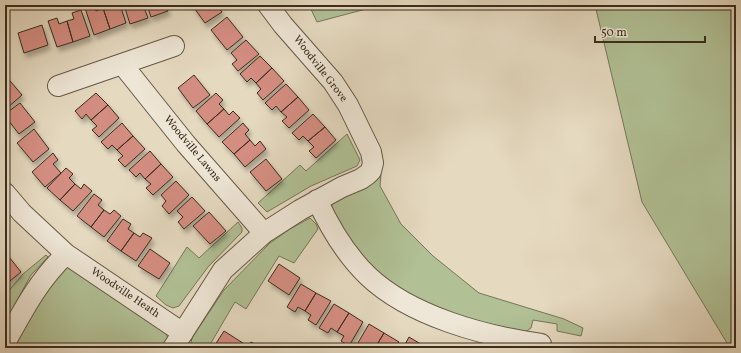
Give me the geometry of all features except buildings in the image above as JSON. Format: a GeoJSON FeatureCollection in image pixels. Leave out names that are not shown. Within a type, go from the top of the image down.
{"type":"FeatureCollection","features":[{"type":"Feature","properties":{"kind":"street","name":"Woodville Grove"},"geometry":{"type":"LineString","coordinates":[[178,340],[223,270],[264,233],[287,217],[371,171],[373,163],[371,152],[348,106],[333,82],[268,5]]}},
{"type":"Feature","properties":{"kind":"street"},"geometry":{"type":"LineString","coordinates":[[58,86],[174,46]]}},
{"type":"Feature","properties":{"kind":"street","name":"Woodville Lawns"},"geometry":{"type":"LineString","coordinates":[[122,64],[186,144],[264,233]]}},
{"type":"Feature","properties":{"kind":"street","name":"Woodville Heath"},"geometry":{"type":"LineString","coordinates":[[5,193],[22,213],[66,254],[178,340]]}},
{"type":"Feature","properties":{"kind":"street"},"geometry":{"type":"LineString","coordinates":[[317,200],[331,227],[346,250],[367,275],[405,303],[437,317],[496,336],[540,344]]}},
{"type":"Feature","properties":{"kind":"street"},"geometry":{"type":"LineString","coordinates":[[5,343],[31,296],[43,279],[66,254]]}},
{"type":"Feature","properties":{"kind":"green space"},"geometry":{"type":"Polygon","coordinates":[[[309,5],[381,5],[317,22],[309,5]]]}},
{"type":"Feature","properties":{"kind":"green space"},"geometry":{"type":"Polygon","coordinates":[[[595,5],[736,5],[736,348],[730,348],[642,202],[595,5]]]}},
{"type":"Feature","properties":{"kind":"green space"},"geometry":{"type":"Polygon","coordinates":[[[347,134],[360,160],[357,166],[311,186],[267,212],[258,203],[300,165],[306,171],[347,134]]]}},
{"type":"Feature","properties":{"kind":"green space"},"geometry":{"type":"Polygon","coordinates":[[[381,174],[380,186],[401,224],[433,256],[479,293],[564,319],[583,328],[581,336],[557,331],[557,324],[533,320],[531,328],[524,333],[469,319],[440,309],[402,291],[360,258],[331,209],[332,205],[337,198],[381,174]]]}},
{"type":"Feature","properties":{"kind":"green space"},"geometry":{"type":"Polygon","coordinates":[[[310,218],[316,224],[318,229],[294,263],[279,256],[246,309],[235,302],[208,348],[190,348],[192,338],[224,290],[270,243],[290,229],[310,218]]]}},
{"type":"Feature","properties":{"kind":"green space"},"geometry":{"type":"Polygon","coordinates":[[[238,222],[242,228],[242,232],[208,267],[179,306],[173,308],[166,305],[156,296],[187,247],[199,258],[238,222]]]}},
{"type":"Feature","properties":{"kind":"green space"},"geometry":{"type":"Polygon","coordinates":[[[46,255],[48,257],[31,275],[5,322],[5,295],[23,274],[46,255]]]}},
{"type":"Feature","properties":{"kind":"green space"},"geometry":{"type":"Polygon","coordinates":[[[62,263],[165,331],[168,338],[164,348],[12,348],[62,263]]]}}]}
